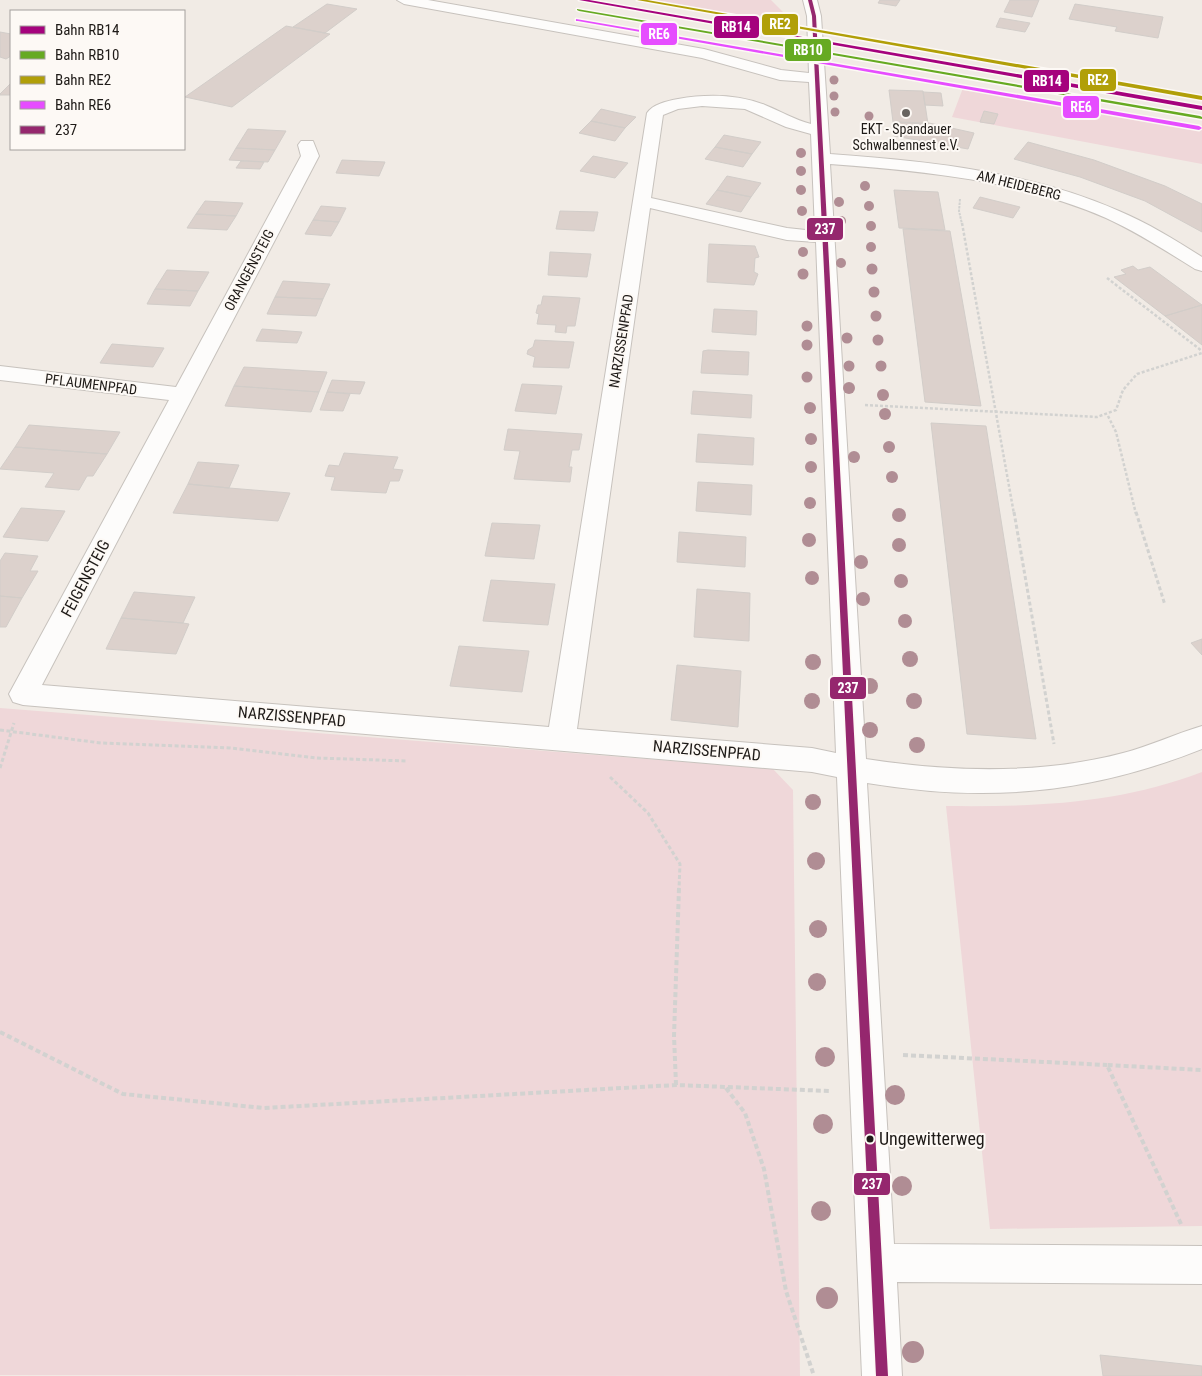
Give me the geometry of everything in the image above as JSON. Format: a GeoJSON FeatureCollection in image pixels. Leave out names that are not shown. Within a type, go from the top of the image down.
{"type":"FeatureCollection","features":[{"type":"Feature","properties":{"kind":"street"},"geometry":{"type":"LineString","coordinates":[[404,0],[704,54],[780,75],[817,78]]}},
{"type":"Feature","properties":{"kind":"street"},"geometry":{"type":"LineString","coordinates":[[810,0],[814,16],[882,1376]]}},
{"type":"Feature","properties":{"kind":"street","name":"NARZISSENPFAD"},"geometry":{"type":"LineString","coordinates":[[561,739],[655,113],[662,108],[703,102],[728,101],[749,104],[796,126],[819,130]]}},
{"type":"Feature","properties":{"kind":"street","name":"ORANGENSTEIG"},"geometry":{"type":"LineString","coordinates":[[183,394],[310,156],[307,145]]}},
{"type":"Feature","properties":{"kind":"street","name":"AM HEIDEBERG"},"geometry":{"type":"LineString","coordinates":[[820,158],[905,164],[964,171],[1029,185],[1099,207],[1150,231],[1202,265]]}},
{"type":"Feature","properties":{"kind":"street"},"geometry":{"type":"LineString","coordinates":[[642,201],[787,234],[824,237]]}},
{"type":"Feature","properties":{"kind":"street","name":"PFLAUMENPFAD"},"geometry":{"type":"LineString","coordinates":[[0,373],[183,394]]}},
{"type":"Feature","properties":{"kind":"street","name":"FEIGENSTEIG"},"geometry":{"type":"LineString","coordinates":[[23,694],[183,394]]}},
{"type":"Feature","properties":{"kind":"street","name":"NARZISSENPFAD"},"geometry":{"type":"LineString","coordinates":[[23,694],[812,760],[851,769]]}},
{"type":"Feature","properties":{"kind":"street"},"geometry":{"type":"LineString","coordinates":[[851,769],[933,778],[1024,780],[1112,768],[1202,737]]}},
{"type":"Feature","properties":{"kind":"street"},"geometry":{"type":"LineString","coordinates":[[876,1264],[1201,1265]]}},
{"type":"Feature","properties":{"kind":"path"},"geometry":{"type":"LineString","coordinates":[[964,171],[959,210],[997,412],[1046,692],[1051,734],[1063,776]]}},
{"type":"Feature","properties":{"kind":"path"},"geometry":{"type":"LineString","coordinates":[[1108,278],[1202,352]]}},
{"type":"Feature","properties":{"kind":"path"},"geometry":{"type":"LineString","coordinates":[[832,403],[1079,418],[1108,416],[1116,411],[1129,379],[1137,374],[1202,352]]}},
{"type":"Feature","properties":{"kind":"path"},"geometry":{"type":"LineString","coordinates":[[1108,416],[1116,432],[1139,524],[1165,605]]}},
{"type":"Feature","properties":{"kind":"path"},"geometry":{"type":"LineString","coordinates":[[0,768],[23,694]]}},
{"type":"Feature","properties":{"kind":"path"},"geometry":{"type":"LineString","coordinates":[[0,730],[101,743],[230,748],[317,758],[411,760]]}},
{"type":"Feature","properties":{"kind":"path"},"geometry":{"type":"LineString","coordinates":[[605,774],[612,778],[648,813],[680,864],[674,1036],[676,1085]]}},
{"type":"Feature","properties":{"kind":"path"},"geometry":{"type":"LineString","coordinates":[[0,1032],[124,1094],[264,1108],[676,1085],[868,1093]]}},
{"type":"Feature","properties":{"kind":"path"},"geometry":{"type":"LineString","coordinates":[[866,1053],[1202,1070]]}},
{"type":"Feature","properties":{"kind":"path"},"geometry":{"type":"LineString","coordinates":[[1107,1066],[1201,1265]]}},
{"type":"Feature","properties":{"kind":"path"},"geometry":{"type":"LineString","coordinates":[[726,1087],[745,1112],[764,1169],[786,1291],[814,1376]]}},
{"type":"Feature","properties":{"kind":"shaded area"},"geometry":{"type":"Polygon","coordinates":[[[635,0],[771,0],[799,28],[635,0]]]}},
{"type":"Feature","properties":{"kind":"shaded area"},"geometry":{"type":"Polygon","coordinates":[[[963,88],[1202,130],[1202,164],[952,117],[963,88]]]}},
{"type":"Feature","properties":{"kind":"shaded area"},"geometry":{"type":"Polygon","coordinates":[[[0,708],[773,769],[793,790],[800,1376],[0,1375],[0,708]]]}},
{"type":"Feature","properties":{"kind":"shaded area"},"geometry":{"type":"Polygon","coordinates":[[[1202,772],[1202,1226],[990,1229],[946,806],[1011,806],[1108,797],[1171,783],[1202,772]]]}},
{"type":"Feature","properties":{"kind":"building"},"geometry":{"type":"Polygon","coordinates":[[[880,0],[900,0],[896,6],[878,3],[880,0]]]}},
{"type":"Feature","properties":{"kind":"building"},"geometry":{"type":"Polygon","coordinates":[[[1010,0],[1039,0],[1032,17],[1004,12],[1010,0]]]}},
{"type":"Feature","properties":{"kind":"building"},"geometry":{"type":"Polygon","coordinates":[[[327,4],[357,9],[325,33],[293,27],[327,4]]]}},
{"type":"Feature","properties":{"kind":"building"},"geometry":{"type":"Polygon","coordinates":[[[1075,4],[1163,17],[1158,38],[1115,31],[1117,27],[1069,19],[1075,4]]]}},
{"type":"Feature","properties":{"kind":"building"},"geometry":{"type":"Polygon","coordinates":[[[1000,18],[1030,23],[1025,32],[996,27],[1000,18]]]}},
{"type":"Feature","properties":{"kind":"building"},"geometry":{"type":"Polygon","coordinates":[[[286,26],[330,34],[232,107],[185,97],[286,26]]]}},
{"type":"Feature","properties":{"kind":"building"},"geometry":{"type":"Polygon","coordinates":[[[0,32],[10,34],[10,57],[6,59],[0,57],[0,32]]]}},
{"type":"Feature","properties":{"kind":"building"},"geometry":{"type":"Polygon","coordinates":[[[10,84],[10,95],[0,94],[10,84]]]}},
{"type":"Feature","properties":{"kind":"building"},"geometry":{"type":"Polygon","coordinates":[[[889,90],[923,91],[928,124],[893,122],[889,90]]]}},
{"type":"Feature","properties":{"kind":"building"},"geometry":{"type":"Polygon","coordinates":[[[923,92],[941,93],[943,106],[925,105],[923,92]]]}},
{"type":"Feature","properties":{"kind":"building"},"geometry":{"type":"Polygon","coordinates":[[[601,109],[636,117],[625,128],[591,121],[601,109]]]}},
{"type":"Feature","properties":{"kind":"building"},"geometry":{"type":"Polygon","coordinates":[[[984,111],[998,114],[994,124],[980,122],[984,111]]]}},
{"type":"Feature","properties":{"kind":"building"},"geometry":{"type":"Polygon","coordinates":[[[591,121],[625,128],[615,141],[579,133],[591,121]]]}},
{"type":"Feature","properties":{"kind":"building"},"geometry":{"type":"Polygon","coordinates":[[[893,122],[929,123],[974,133],[968,149],[894,136],[893,122]]]}},
{"type":"Feature","properties":{"kind":"building"},"geometry":{"type":"Polygon","coordinates":[[[248,129],[286,131],[275,150],[236,148],[248,129]]]}},
{"type":"Feature","properties":{"kind":"building"},"geometry":{"type":"Polygon","coordinates":[[[724,135],[761,142],[752,154],[715,147],[724,135]]]}},
{"type":"Feature","properties":{"kind":"building"},"geometry":{"type":"Polygon","coordinates":[[[1028,142],[1094,160],[1165,186],[1202,204],[1202,232],[1145,201],[1080,177],[1014,159],[1028,142]]]}},
{"type":"Feature","properties":{"kind":"building"},"geometry":{"type":"Polygon","coordinates":[[[715,147],[752,154],[743,167],[705,159],[715,147]]]}},
{"type":"Feature","properties":{"kind":"building"},"geometry":{"type":"Polygon","coordinates":[[[236,148],[275,150],[268,162],[229,160],[236,148]]]}},
{"type":"Feature","properties":{"kind":"building"},"geometry":{"type":"Polygon","coordinates":[[[593,156],[628,163],[615,178],[580,171],[593,156]]]}},
{"type":"Feature","properties":{"kind":"building"},"geometry":{"type":"Polygon","coordinates":[[[342,160],[385,162],[379,176],[336,173],[342,160]]]}},
{"type":"Feature","properties":{"kind":"building"},"geometry":{"type":"Polygon","coordinates":[[[241,161],[264,162],[260,169],[236,168],[241,161]]]}},
{"type":"Feature","properties":{"kind":"building"},"geometry":{"type":"Polygon","coordinates":[[[727,176],[761,183],[751,197],[717,190],[727,176]]]}},
{"type":"Feature","properties":{"kind":"building"},"geometry":{"type":"Polygon","coordinates":[[[717,190],[751,197],[741,212],[706,204],[717,190]]]}},
{"type":"Feature","properties":{"kind":"building"},"geometry":{"type":"Polygon","coordinates":[[[894,190],[938,192],[945,230],[899,228],[894,190]]]}},
{"type":"Feature","properties":{"kind":"building"},"geometry":{"type":"Polygon","coordinates":[[[980,197],[1020,207],[1013,218],[973,208],[980,197]]]}},
{"type":"Feature","properties":{"kind":"building"},"geometry":{"type":"Polygon","coordinates":[[[205,201],[243,203],[236,216],[196,214],[205,201]]]}},
{"type":"Feature","properties":{"kind":"building"},"geometry":{"type":"Polygon","coordinates":[[[321,206],[346,208],[339,222],[313,220],[321,206]]]}},
{"type":"Feature","properties":{"kind":"building"},"geometry":{"type":"Polygon","coordinates":[[[560,211],[598,212],[594,231],[556,229],[560,211]]]}},
{"type":"Feature","properties":{"kind":"building"},"geometry":{"type":"Polygon","coordinates":[[[196,214],[236,216],[227,230],[187,228],[196,214]]]}},
{"type":"Feature","properties":{"kind":"building"},"geometry":{"type":"Polygon","coordinates":[[[313,220],[339,222],[331,236],[305,234],[313,220]]]}},
{"type":"Feature","properties":{"kind":"building"},"geometry":{"type":"Polygon","coordinates":[[[903,229],[950,231],[981,406],[925,402],[903,229]]]}},
{"type":"Feature","properties":{"kind":"building"},"geometry":{"type":"Polygon","coordinates":[[[709,244],[755,246],[759,257],[755,258],[754,272],[758,274],[754,285],[707,282],[709,244]]]}},
{"type":"Feature","properties":{"kind":"building"},"geometry":{"type":"Polygon","coordinates":[[[550,252],[591,254],[587,277],[548,275],[550,252]]]}},
{"type":"Feature","properties":{"kind":"building"},"geometry":{"type":"Polygon","coordinates":[[[1133,266],[1138,270],[1150,267],[1202,305],[1165,316],[1114,277],[1126,274],[1121,270],[1133,266]]]}},
{"type":"Feature","properties":{"kind":"building"},"geometry":{"type":"Polygon","coordinates":[[[167,270],[209,272],[198,291],[155,289],[167,270]]]}},
{"type":"Feature","properties":{"kind":"building"},"geometry":{"type":"Polygon","coordinates":[[[283,281],[330,284],[323,299],[275,297],[283,281]]]}},
{"type":"Feature","properties":{"kind":"building"},"geometry":{"type":"Polygon","coordinates":[[[155,289],[198,291],[190,306],[147,304],[155,289]]]}},
{"type":"Feature","properties":{"kind":"building"},"geometry":{"type":"Polygon","coordinates":[[[543,296],[580,298],[575,326],[567,326],[566,333],[555,332],[556,325],[537,324],[539,314],[536,313],[538,305],[541,305],[543,296]]]}},
{"type":"Feature","properties":{"kind":"building"},"geometry":{"type":"Polygon","coordinates":[[[275,297],[323,299],[316,316],[267,314],[275,297]]]}},
{"type":"Feature","properties":{"kind":"building"},"geometry":{"type":"Polygon","coordinates":[[[1202,305],[1202,345],[1165,316],[1202,305]]]}},
{"type":"Feature","properties":{"kind":"building"},"geometry":{"type":"Polygon","coordinates":[[[714,309],[757,311],[756,335],[712,332],[714,309]]]}},
{"type":"Feature","properties":{"kind":"building"},"geometry":{"type":"Polygon","coordinates":[[[262,329],[302,332],[297,343],[256,341],[262,329]]]}},
{"type":"Feature","properties":{"kind":"building"},"geometry":{"type":"Polygon","coordinates":[[[535,340],[574,342],[569,368],[533,367],[535,357],[527,354],[528,350],[533,347],[535,340]]]}},
{"type":"Feature","properties":{"kind":"building"},"geometry":{"type":"Polygon","coordinates":[[[112,344],[164,348],[153,367],[100,363],[112,344]]]}},
{"type":"Feature","properties":{"kind":"building"},"geometry":{"type":"Polygon","coordinates":[[[703,351],[749,352],[748,375],[701,373],[703,351]]]}},
{"type":"Feature","properties":{"kind":"building"},"geometry":{"type":"Polygon","coordinates":[[[244,367],[327,372],[319,392],[234,386],[244,367]]]}},
{"type":"Feature","properties":{"kind":"building"},"geometry":{"type":"Polygon","coordinates":[[[332,380],[365,382],[360,394],[327,392],[332,380]]]}},
{"type":"Feature","properties":{"kind":"building"},"geometry":{"type":"Polygon","coordinates":[[[522,384],[562,386],[556,414],[515,411],[522,384]]]}},
{"type":"Feature","properties":{"kind":"building"},"geometry":{"type":"Polygon","coordinates":[[[234,386],[319,392],[311,412],[225,406],[234,386]]]}},
{"type":"Feature","properties":{"kind":"building"},"geometry":{"type":"Polygon","coordinates":[[[693,391],[752,395],[751,418],[691,414],[693,391]]]}},
{"type":"Feature","properties":{"kind":"building"},"geometry":{"type":"Polygon","coordinates":[[[327,392],[350,394],[343,411],[320,410],[327,392]]]}},
{"type":"Feature","properties":{"kind":"building"},"geometry":{"type":"Polygon","coordinates":[[[931,423],[986,426],[1036,739],[967,734],[931,423]]]}},
{"type":"Feature","properties":{"kind":"building"},"geometry":{"type":"Polygon","coordinates":[[[29,425],[120,432],[107,454],[15,447],[29,425]]]}},
{"type":"Feature","properties":{"kind":"building"},"geometry":{"type":"Polygon","coordinates":[[[508,429],[582,434],[579,450],[572,450],[569,467],[572,467],[570,482],[514,479],[520,451],[504,450],[508,429]]]}},
{"type":"Feature","properties":{"kind":"building"},"geometry":{"type":"Polygon","coordinates":[[[698,434],[754,438],[753,465],[696,462],[698,434]]]}},
{"type":"Feature","properties":{"kind":"building"},"geometry":{"type":"Polygon","coordinates":[[[15,447],[107,454],[93,476],[87,476],[79,490],[45,487],[54,473],[0,469],[15,447]]]}},
{"type":"Feature","properties":{"kind":"building"},"geometry":{"type":"Polygon","coordinates":[[[344,453],[398,457],[393,469],[403,470],[399,481],[390,481],[386,493],[331,490],[335,477],[325,476],[329,465],[339,466],[344,453]]]}},
{"type":"Feature","properties":{"kind":"building"},"geometry":{"type":"Polygon","coordinates":[[[198,462],[239,465],[229,488],[188,484],[198,462]]]}},
{"type":"Feature","properties":{"kind":"building"},"geometry":{"type":"Polygon","coordinates":[[[698,482],[752,485],[751,515],[696,511],[698,482]]]}},
{"type":"Feature","properties":{"kind":"building"},"geometry":{"type":"Polygon","coordinates":[[[188,484],[290,493],[278,521],[173,513],[188,484]]]}},
{"type":"Feature","properties":{"kind":"building"},"geometry":{"type":"Polygon","coordinates":[[[21,508],[65,511],[48,541],[3,537],[21,508]]]}},
{"type":"Feature","properties":{"kind":"building"},"geometry":{"type":"Polygon","coordinates":[[[492,523],[540,525],[534,559],[485,556],[492,523]]]}},
{"type":"Feature","properties":{"kind":"building"},"geometry":{"type":"Polygon","coordinates":[[[679,532],[746,537],[745,567],[677,562],[679,532]]]}},
{"type":"Feature","properties":{"kind":"building"},"geometry":{"type":"Polygon","coordinates":[[[5,553],[38,556],[30,571],[38,571],[22,598],[0,596],[0,561],[5,553]]]}},
{"type":"Feature","properties":{"kind":"building"},"geometry":{"type":"Polygon","coordinates":[[[491,580],[555,584],[548,625],[483,621],[491,580]]]}},
{"type":"Feature","properties":{"kind":"building"},"geometry":{"type":"Polygon","coordinates":[[[697,589],[750,593],[749,641],[694,637],[697,589]]]}},
{"type":"Feature","properties":{"kind":"building"},"geometry":{"type":"Polygon","coordinates":[[[134,592],[195,597],[183,623],[121,618],[134,592]]]}},
{"type":"Feature","properties":{"kind":"building"},"geometry":{"type":"Polygon","coordinates":[[[0,596],[22,598],[6,627],[0,627],[0,596]]]}},
{"type":"Feature","properties":{"kind":"building"},"geometry":{"type":"Polygon","coordinates":[[[121,618],[189,624],[176,654],[106,649],[121,618]]]}},
{"type":"Feature","properties":{"kind":"building"},"geometry":{"type":"Polygon","coordinates":[[[1202,639],[1202,655],[1191,643],[1202,639]]]}},
{"type":"Feature","properties":{"kind":"building"},"geometry":{"type":"Polygon","coordinates":[[[459,646],[529,651],[522,692],[450,686],[459,646]]]}},
{"type":"Feature","properties":{"kind":"building"},"geometry":{"type":"Polygon","coordinates":[[[677,665],[741,671],[738,727],[671,720],[677,665]]]}},
{"type":"Feature","properties":{"kind":"building"},"geometry":{"type":"Polygon","coordinates":[[[1100,1355],[1202,1366],[1202,1376],[1103,1376],[1100,1355]]]}},
{"type":"Feature","properties":{"kind":"rail line","name":"RB14"},"geometry":{"type":"LineString","coordinates":[[581,0],[1202,108]]}},
{"type":"Feature","properties":{"kind":"rail line","name":"RE2"},"geometry":{"type":"LineString","coordinates":[[639,0],[1202,98]]}},
{"type":"Feature","properties":{"kind":"rail line","name":"RB10"},"geometry":{"type":"LineString","coordinates":[[579,10],[1200,118]]}},
{"type":"Feature","properties":{"kind":"rail line","name":"RE6"},"geometry":{"type":"LineString","coordinates":[[578,20],[1199,128]]}},
{"type":"Feature","properties":{"kind":"transit line","name":"237"},"geometry":{"type":"LineString","coordinates":[[810,0],[814,16],[882,1376]]}},
{"type":"Feature","properties":{"kind":"place","name":"EKT - Spandauer Schwalbennest e.V."},"geometry":{"type":"Point","coordinates":[906,113]}},
{"type":"Feature","properties":{"kind":"place","name":"Ungewitterweg"},"geometry":{"type":"Point","coordinates":[870,1139]}}]}
